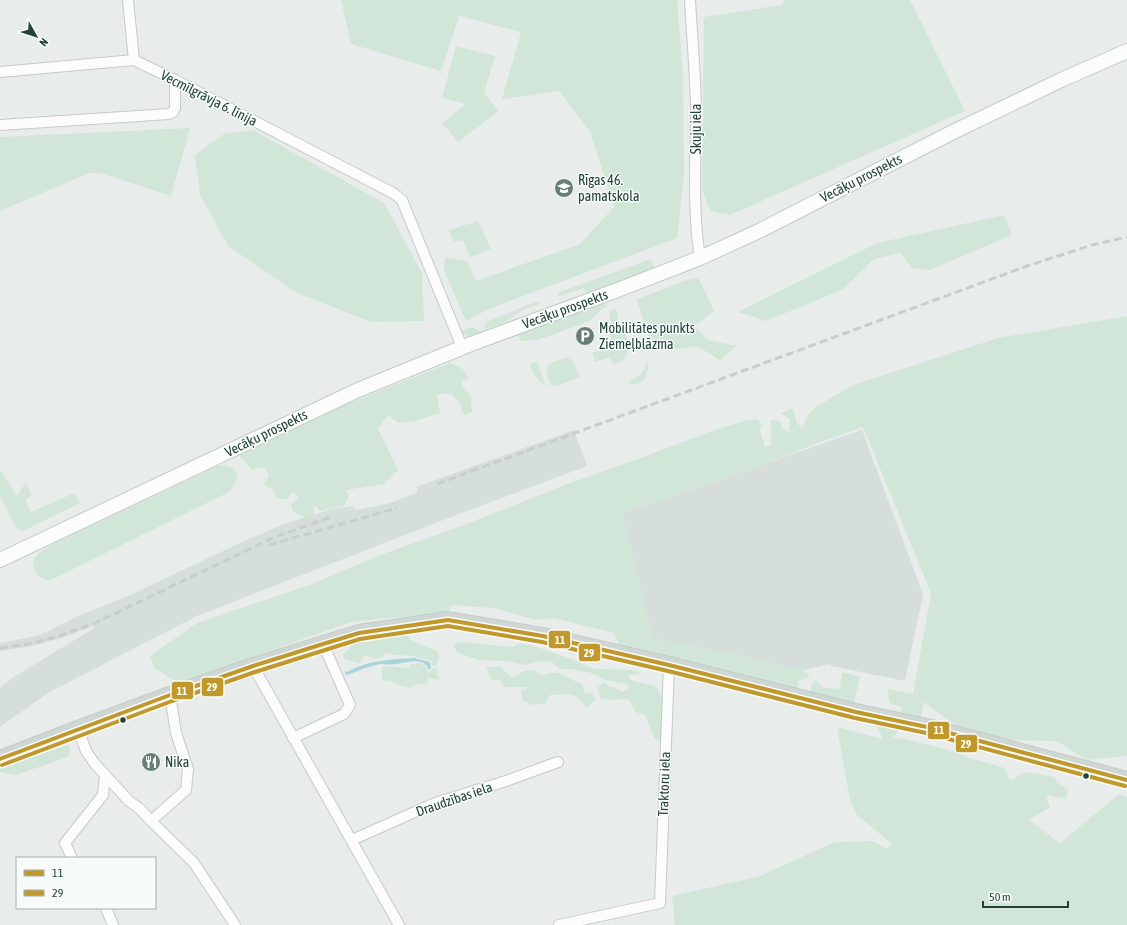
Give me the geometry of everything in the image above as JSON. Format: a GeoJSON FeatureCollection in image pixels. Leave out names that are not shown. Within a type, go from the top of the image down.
{"type":"FeatureCollection","features":[{"type":"Feature","properties":{"kind":"main road","name":"Vecāķu prospekts"},"geometry":{"type":"LineString","coordinates":[[0,560],[340,398],[462,347],[700,258],[759,231],[953,132],[1061,80],[1127,52]]}},
{"type":"Feature","properties":{"kind":"main road"},"geometry":{"type":"LineString","coordinates":[[0,759],[78,728],[170,695],[253,666],[323,644],[359,633],[448,620],[543,636],[668,665],[856,712],[927,727],[1127,780]]}},
{"type":"Feature","properties":{"kind":"street"},"geometry":{"type":"LineString","coordinates":[[0,72],[134,60],[128,0]]}},
{"type":"Feature","properties":{"kind":"street","name":"Skuju iela"},"geometry":{"type":"LineString","coordinates":[[690,0],[696,92],[696,235],[700,258]]}},
{"type":"Feature","properties":{"kind":"street","name":"Vecmīlgrāvja 6. līnija"},"geometry":{"type":"LineString","coordinates":[[134,60],[374,183],[393,193],[402,200],[462,347]]}},
{"type":"Feature","properties":{"kind":"street"},"geometry":{"type":"LineString","coordinates":[[0,125],[170,114],[175,108],[175,80]]}},
{"type":"Feature","properties":{"kind":"street"},"geometry":{"type":"LineString","coordinates":[[293,738],[344,714],[350,705],[323,644]]}},
{"type":"Feature","properties":{"kind":"street","name":"Traktoru iela"},"geometry":{"type":"LineString","coordinates":[[559,925],[660,903],[668,665]]}},
{"type":"Feature","properties":{"kind":"street"},"geometry":{"type":"LineString","coordinates":[[253,666],[399,925]]}},
{"type":"Feature","properties":{"kind":"street"},"geometry":{"type":"LineString","coordinates":[[151,821],[186,790],[188,770],[176,733],[170,695]]}},
{"type":"Feature","properties":{"kind":"street"},"geometry":{"type":"LineString","coordinates":[[78,728],[86,751],[95,764],[129,801],[140,809],[194,863],[235,925]]}},
{"type":"Feature","properties":{"kind":"street","name":"Draudzības iela"},"geometry":{"type":"LineString","coordinates":[[352,840],[436,803],[506,781],[558,762]]}},
{"type":"Feature","properties":{"kind":"street"},"geometry":{"type":"LineString","coordinates":[[72,857],[65,843],[103,795],[105,775]]}},
{"type":"Feature","properties":{"kind":"street"},"geometry":{"type":"LineString","coordinates":[[106,909],[113,925]]}},
{"type":"Feature","properties":{"kind":"shaded area"},"geometry":{"type":"Polygon","coordinates":[[[574,430],[587,466],[197,616],[48,693],[0,727],[0,688],[9,680],[94,628],[93,626],[62,638],[32,646],[0,651],[0,643],[40,635],[78,616],[126,597],[244,541],[287,523],[332,509],[352,506],[357,510],[390,503],[418,492],[416,487],[574,430]]]}},
{"type":"Feature","properties":{"kind":"shaded area"},"geometry":{"type":"Polygon","coordinates":[[[862,430],[923,594],[905,681],[831,666],[831,664],[804,670],[652,638],[622,513],[862,430]]]}},
{"type":"Feature","properties":{"kind":"green space"},"geometry":{"type":"Polygon","coordinates":[[[341,0],[677,0],[683,76],[684,177],[677,238],[489,309],[466,321],[444,270],[445,257],[467,261],[476,281],[580,244],[614,207],[590,131],[559,91],[502,99],[521,32],[459,16],[441,71],[351,44],[341,0]]]}},
{"type":"Feature","properties":{"kind":"green space"},"geometry":{"type":"Polygon","coordinates":[[[785,0],[910,0],[965,111],[730,215],[710,211],[702,189],[704,17],[781,5],[785,0]]]}},
{"type":"Feature","properties":{"kind":"green space"},"geometry":{"type":"Polygon","coordinates":[[[456,46],[495,56],[484,93],[499,111],[458,142],[442,123],[466,104],[442,98],[456,46]]]}},
{"type":"Feature","properties":{"kind":"green space"},"geometry":{"type":"Polygon","coordinates":[[[190,128],[171,196],[100,173],[89,173],[0,211],[0,137],[190,128]]]}},
{"type":"Feature","properties":{"kind":"green space"},"geometry":{"type":"Polygon","coordinates":[[[253,130],[384,203],[422,273],[424,321],[371,322],[297,293],[228,246],[200,195],[195,155],[224,134],[253,130]]]}},
{"type":"Feature","properties":{"kind":"green space"},"geometry":{"type":"Polygon","coordinates":[[[1004,215],[1012,235],[930,270],[912,268],[900,253],[874,259],[842,290],[766,321],[738,312],[877,243],[1004,215]]]}},
{"type":"Feature","properties":{"kind":"green space"},"geometry":{"type":"Polygon","coordinates":[[[478,221],[491,249],[470,257],[463,240],[454,242],[449,230],[478,221]]]}},
{"type":"Feature","properties":{"kind":"green space"},"geometry":{"type":"Polygon","coordinates":[[[651,260],[655,270],[587,296],[584,288],[559,296],[557,293],[651,260]]]}},
{"type":"Feature","properties":{"kind":"green space"},"geometry":{"type":"Polygon","coordinates":[[[697,278],[700,281],[714,311],[694,326],[708,340],[736,346],[720,360],[697,346],[681,349],[651,347],[637,299],[690,279],[697,278]]]}},
{"type":"Feature","properties":{"kind":"green space"},"geometry":{"type":"Polygon","coordinates":[[[538,301],[540,304],[525,309],[505,322],[486,329],[484,328],[484,325],[488,321],[538,301]]]}},
{"type":"Feature","properties":{"kind":"green space"},"geometry":{"type":"Polygon","coordinates":[[[599,304],[609,305],[602,309],[589,321],[538,340],[521,341],[518,335],[599,304]]]}},
{"type":"Feature","properties":{"kind":"green space"},"geometry":{"type":"Polygon","coordinates":[[[614,308],[618,318],[612,326],[610,316],[614,308]]]}},
{"type":"Feature","properties":{"kind":"green space"},"geometry":{"type":"Polygon","coordinates":[[[1127,316],[1127,756],[1087,760],[1057,741],[1001,740],[959,728],[924,702],[920,720],[901,715],[902,707],[890,704],[887,689],[913,694],[931,593],[863,427],[766,463],[622,513],[652,637],[804,670],[810,677],[798,681],[797,691],[619,646],[614,633],[553,618],[536,620],[493,608],[452,605],[448,612],[351,622],[178,683],[154,668],[150,656],[197,623],[312,584],[383,554],[464,525],[567,484],[712,431],[744,421],[757,419],[762,424],[760,430],[765,447],[771,445],[771,420],[780,421],[783,429],[789,433],[790,419],[781,413],[793,408],[797,423],[802,428],[807,417],[814,408],[853,385],[998,338],[1127,316]]]}},
{"type":"Feature","properties":{"kind":"green space"},"geometry":{"type":"Polygon","coordinates":[[[472,327],[479,330],[480,335],[468,336],[461,331],[472,327]]]}},
{"type":"Feature","properties":{"kind":"green space"},"geometry":{"type":"Polygon","coordinates":[[[621,330],[625,332],[628,343],[626,356],[613,365],[610,357],[595,362],[592,353],[614,345],[610,334],[621,330]]]}},
{"type":"Feature","properties":{"kind":"green space"},"geometry":{"type":"Polygon","coordinates":[[[567,357],[574,362],[580,377],[559,385],[551,386],[547,373],[548,366],[567,357]]]}},
{"type":"Feature","properties":{"kind":"green space"},"geometry":{"type":"Polygon","coordinates":[[[647,361],[649,367],[645,379],[633,385],[629,383],[628,382],[643,372],[647,361]]]}},
{"type":"Feature","properties":{"kind":"green space"},"geometry":{"type":"Polygon","coordinates":[[[537,362],[545,385],[538,380],[530,366],[531,364],[537,362]]]}},
{"type":"Feature","properties":{"kind":"green space"},"geometry":{"type":"Polygon","coordinates":[[[450,363],[462,368],[469,378],[461,381],[464,389],[472,397],[471,406],[473,412],[464,415],[459,402],[451,394],[437,394],[440,413],[412,422],[398,423],[388,415],[378,429],[398,470],[384,484],[346,490],[349,496],[344,506],[321,511],[313,505],[315,514],[307,518],[293,512],[291,504],[299,498],[292,492],[287,499],[277,499],[273,489],[263,485],[269,475],[264,467],[251,469],[236,453],[344,405],[450,363]]]}},
{"type":"Feature","properties":{"kind":"green space"},"geometry":{"type":"Polygon","coordinates":[[[219,465],[232,468],[237,474],[235,483],[227,493],[52,580],[44,580],[33,568],[34,559],[40,552],[51,545],[219,465]]]}},
{"type":"Feature","properties":{"kind":"green space"},"geometry":{"type":"Polygon","coordinates":[[[0,470],[17,496],[26,482],[31,494],[30,497],[25,500],[31,512],[72,494],[75,494],[80,503],[23,531],[17,529],[0,496],[0,470]]]}},
{"type":"Feature","properties":{"kind":"green space"},"geometry":{"type":"Polygon","coordinates":[[[398,632],[407,635],[412,641],[437,651],[439,658],[436,666],[432,666],[432,661],[413,656],[385,653],[381,658],[374,659],[365,655],[359,663],[344,659],[343,655],[356,641],[372,641],[398,632]]]}},
{"type":"Feature","properties":{"kind":"green space"},"geometry":{"type":"Polygon","coordinates":[[[461,642],[513,647],[520,643],[537,647],[577,661],[588,667],[599,669],[631,670],[643,674],[629,675],[631,680],[655,686],[663,696],[665,710],[661,722],[667,726],[666,744],[654,738],[645,715],[635,712],[629,699],[611,700],[600,698],[597,688],[603,683],[623,692],[630,687],[627,684],[606,680],[591,673],[572,669],[560,669],[552,662],[541,661],[524,665],[507,661],[479,660],[458,653],[453,644],[461,642]]]}},
{"type":"Feature","properties":{"kind":"green space"},"geometry":{"type":"Polygon","coordinates":[[[419,663],[425,666],[429,672],[434,668],[438,670],[437,674],[440,680],[427,677],[428,683],[418,684],[411,688],[400,686],[392,681],[382,680],[381,672],[383,666],[409,668],[411,664],[419,663]]]}},
{"type":"Feature","properties":{"kind":"green space"},"geometry":{"type":"Polygon","coordinates":[[[486,667],[501,667],[512,678],[527,670],[534,670],[542,675],[559,673],[582,684],[585,694],[592,692],[596,699],[587,709],[579,699],[572,695],[550,695],[545,703],[533,705],[523,701],[521,691],[529,687],[506,687],[499,680],[491,680],[486,667]]]}},
{"type":"Feature","properties":{"kind":"green space"},"geometry":{"type":"Polygon","coordinates":[[[842,672],[860,677],[854,703],[811,694],[811,686],[816,680],[822,687],[833,689],[840,688],[842,672]]]}},
{"type":"Feature","properties":{"kind":"green space"},"geometry":{"type":"Polygon","coordinates":[[[879,722],[896,724],[898,731],[893,738],[905,739],[964,754],[966,757],[1005,768],[1009,779],[1013,780],[1017,776],[1026,772],[1055,777],[1057,783],[1068,789],[1066,799],[1046,795],[1050,807],[1029,820],[1060,843],[1119,794],[1127,797],[1127,925],[675,925],[672,896],[760,876],[835,842],[873,841],[886,849],[892,844],[857,815],[850,801],[837,727],[883,739],[876,726],[879,722]]]}},
{"type":"Feature","properties":{"kind":"green space"},"geometry":{"type":"Polygon","coordinates":[[[68,745],[70,750],[68,757],[16,775],[0,772],[0,767],[68,745]]]}},
{"type":"Feature","properties":{"kind":"water"},"geometry":{"type":"Polygon","coordinates":[[[415,658],[430,662],[431,668],[429,670],[423,663],[414,661],[394,664],[380,664],[347,675],[345,674],[345,671],[347,672],[371,663],[415,658]]]}},
{"type":"Feature","properties":{"kind":"railway"},"geometry":{"type":"LineString","coordinates":[[437,484],[1027,266],[1092,245],[1127,237]]}},
{"type":"Feature","properties":{"kind":"railway"},"geometry":{"type":"LineString","coordinates":[[269,545],[397,508]]}},
{"type":"Feature","properties":{"kind":"railway"},"geometry":{"type":"LineString","coordinates":[[0,648],[29,644],[56,637],[95,623],[275,537],[331,517]]}},
{"type":"Feature","properties":{"kind":"transit line","name":"11"},"geometry":{"type":"LineString","coordinates":[[0,759],[170,695],[253,666],[323,644],[359,633],[448,620],[543,636],[669,665],[856,712],[927,727],[1127,780]]}},
{"type":"Feature","properties":{"kind":"transit line","name":"29"},"geometry":{"type":"LineString","coordinates":[[2,765],[172,701],[255,672],[360,639],[448,626],[542,642],[668,671],[855,718],[926,733],[1125,786]]}},
{"type":"Feature","properties":{"kind":"place","name":"Rīgas 46. pamatskola"},"geometry":{"type":"Point","coordinates":[564,188]}},
{"type":"Feature","properties":{"kind":"place","name":"Mobilitātes punkts Ziemeļblāzma"},"geometry":{"type":"Point","coordinates":[585,336]}},
{"type":"Feature","properties":{"kind":"place","name":"Nika"},"geometry":{"type":"Point","coordinates":[151,762]}}]}
